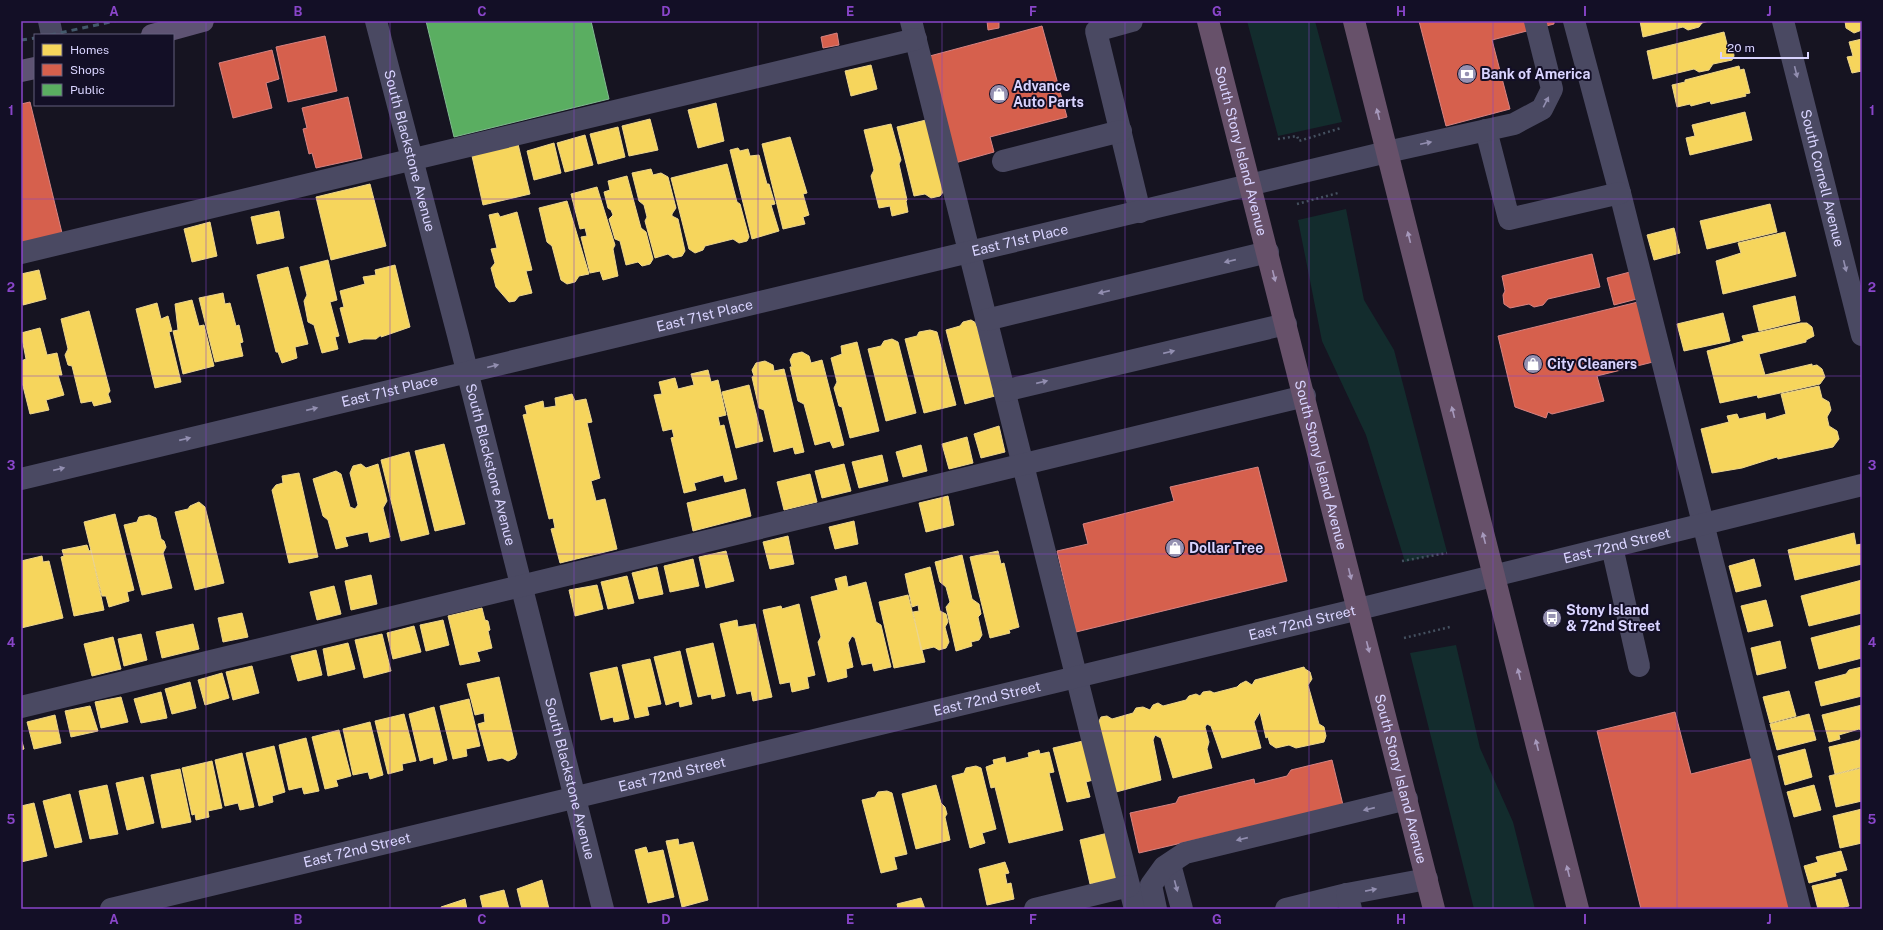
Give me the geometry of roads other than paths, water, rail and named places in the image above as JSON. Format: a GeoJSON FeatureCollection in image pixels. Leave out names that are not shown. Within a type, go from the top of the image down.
{"type":"FeatureCollection","features":[{"type":"Feature","properties":{"kind":"highway","name":"South Stony Island Avenue"},"geometry":{"type":"LineString","coordinates":[[1208,21],[1434,909]]}},
{"type":"Feature","properties":{"kind":"highway"},"geometry":{"type":"LineString","coordinates":[[1354,21],[1578,909]]}},
{"type":"Feature","properties":{"kind":"main road"},"geometry":{"type":"LineString","coordinates":[[156,34],[203,21]]}},
{"type":"Feature","properties":{"kind":"main road"},"geometry":{"type":"LineString","coordinates":[[21,71],[34,68]]}},
{"type":"Feature","properties":{"kind":"street"},"geometry":{"type":"LineString","coordinates":[[49,21],[52,34]]}},
{"type":"Feature","properties":{"kind":"street","name":"South Blackstone Avenue"},"geometry":{"type":"LineString","coordinates":[[376,21],[413,159],[603,909]]}},
{"type":"Feature","properties":{"kind":"street"},"geometry":{"type":"LineString","coordinates":[[1132,21],[1096,31],[1140,212]]}},
{"type":"Feature","properties":{"kind":"street","name":"East 71st Place"},"geometry":{"type":"LineString","coordinates":[[21,478],[1251,186],[1388,152],[1514,124],[1542,110],[1552,89],[1535,21]]}},
{"type":"Feature","properties":{"kind":"street"},"geometry":{"type":"LineString","coordinates":[[1574,21],[1620,193],[1800,909]]}},
{"type":"Feature","properties":{"kind":"street","name":"South Cornell Avenue"},"geometry":{"type":"LineString","coordinates":[[1783,21],[1862,335]]}},
{"type":"Feature","properties":{"kind":"street"},"geometry":{"type":"LineString","coordinates":[[21,253],[413,159],[913,30],[1135,909]]}},
{"type":"Feature","properties":{"kind":"street"},"geometry":{"type":"LineString","coordinates":[[1486,130],[1509,219],[1620,193]]}},
{"type":"Feature","properties":{"kind":"street"},"geometry":{"type":"LineString","coordinates":[[1003,161],[1121,131]]}},
{"type":"Feature","properties":{"kind":"street"},"geometry":{"type":"LineString","coordinates":[[986,320],[1268,252]]}},
{"type":"Feature","properties":{"kind":"street"},"geometry":{"type":"LineString","coordinates":[[1004,391],[1286,324]]}},
{"type":"Feature","properties":{"kind":"street"},"geometry":{"type":"LineString","coordinates":[[21,707],[522,587],[1023,462],[1304,396]]}},
{"type":"Feature","properties":{"kind":"street","name":"East 72nd Street"},"geometry":{"type":"LineString","coordinates":[[111,909],[1358,609],[1862,485]]}},
{"type":"Feature","properties":{"kind":"street"},"geometry":{"type":"LineString","coordinates":[[1612,547],[1639,666]]}},
{"type":"Feature","properties":{"kind":"street"},"geometry":{"type":"LineString","coordinates":[[1156,909],[1151,886],[1164,867],[1185,853],[1406,799]]}},
{"type":"Feature","properties":{"kind":"street"},"geometry":{"type":"LineString","coordinates":[[1170,864],[1182,909]]}},
{"type":"Feature","properties":{"kind":"street"},"geometry":{"type":"LineString","coordinates":[[1286,909],[1349,902],[1427,879]]}},
{"type":"Feature","properties":{"kind":"street"},"geometry":{"type":"LineString","coordinates":[[1035,909],[1129,886]]}},
{"type":"Feature","properties":{"kind":"railway"},"geometry":{"type":"LineString","coordinates":[[55,34],[115,21]]}},
{"type":"Feature","properties":{"kind":"railway"},"geometry":{"type":"LineString","coordinates":[[21,40],[34,38]]}},
{"type":"Feature","properties":{"kind":"place","name":"Bank of America"},"geometry":{"type":"Point","coordinates":[1467,74]}},
{"type":"Feature","properties":{"kind":"place","name":"Advance Auto Parts"},"geometry":{"type":"Point","coordinates":[999,94]}},
{"type":"Feature","properties":{"kind":"place","name":"City Cleaners"},"geometry":{"type":"Point","coordinates":[1533,364]}},
{"type":"Feature","properties":{"kind":"place","name":"Dollar Tree"},"geometry":{"type":"Point","coordinates":[1175,548]}},
{"type":"Feature","properties":{"kind":"place","name":"Stony Island & 72nd Street"},"geometry":{"type":"Point","coordinates":[1552,618]}}]}
